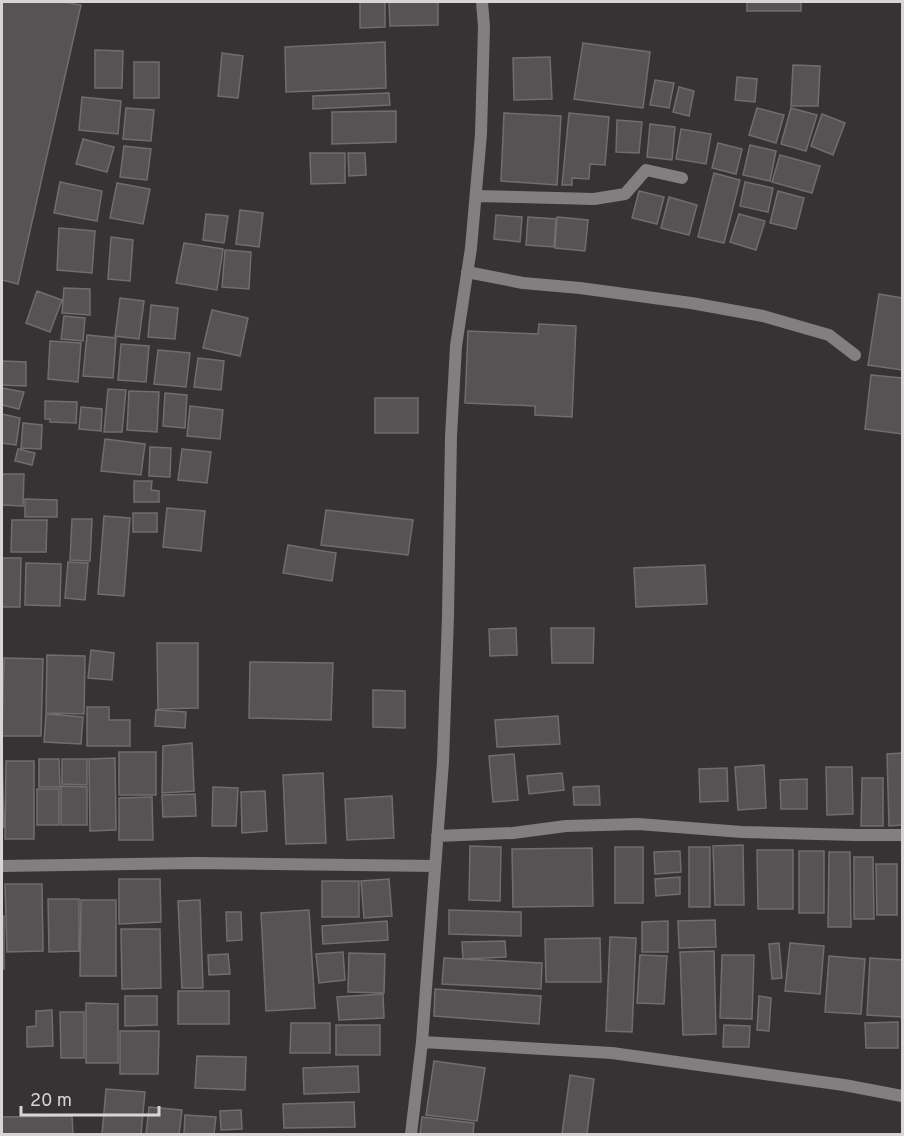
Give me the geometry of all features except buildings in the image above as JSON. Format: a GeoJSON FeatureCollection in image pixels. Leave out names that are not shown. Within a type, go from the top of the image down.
{"type":"FeatureCollection","features":[{"type":"Feature","properties":{"kind":"street"},"geometry":{"type":"LineString","coordinates":[[411,1134],[422,1042],[442,762],[448,616],[451,436],[456,346],[471,248],[476,196],[484,27],[482,2]]}},
{"type":"Feature","properties":{"kind":"street"},"geometry":{"type":"LineString","coordinates":[[476,196],[594,199],[625,194],[646,170],[682,178]]}},
{"type":"Feature","properties":{"kind":"street"},"geometry":{"type":"LineString","coordinates":[[467,272],[523,283],[691,303],[763,316],[829,335],[855,355]]}},
{"type":"Feature","properties":{"kind":"street"},"geometry":{"type":"LineString","coordinates":[[437,836],[513,833],[566,826],[638,824],[742,832],[903,835]]}},
{"type":"Feature","properties":{"kind":"street"},"geometry":{"type":"LineString","coordinates":[[2,866],[195,863],[435,866]]}},
{"type":"Feature","properties":{"kind":"street"},"geometry":{"type":"LineString","coordinates":[[422,1042],[612,1053],[844,1085],[903,1096]]}}]}
